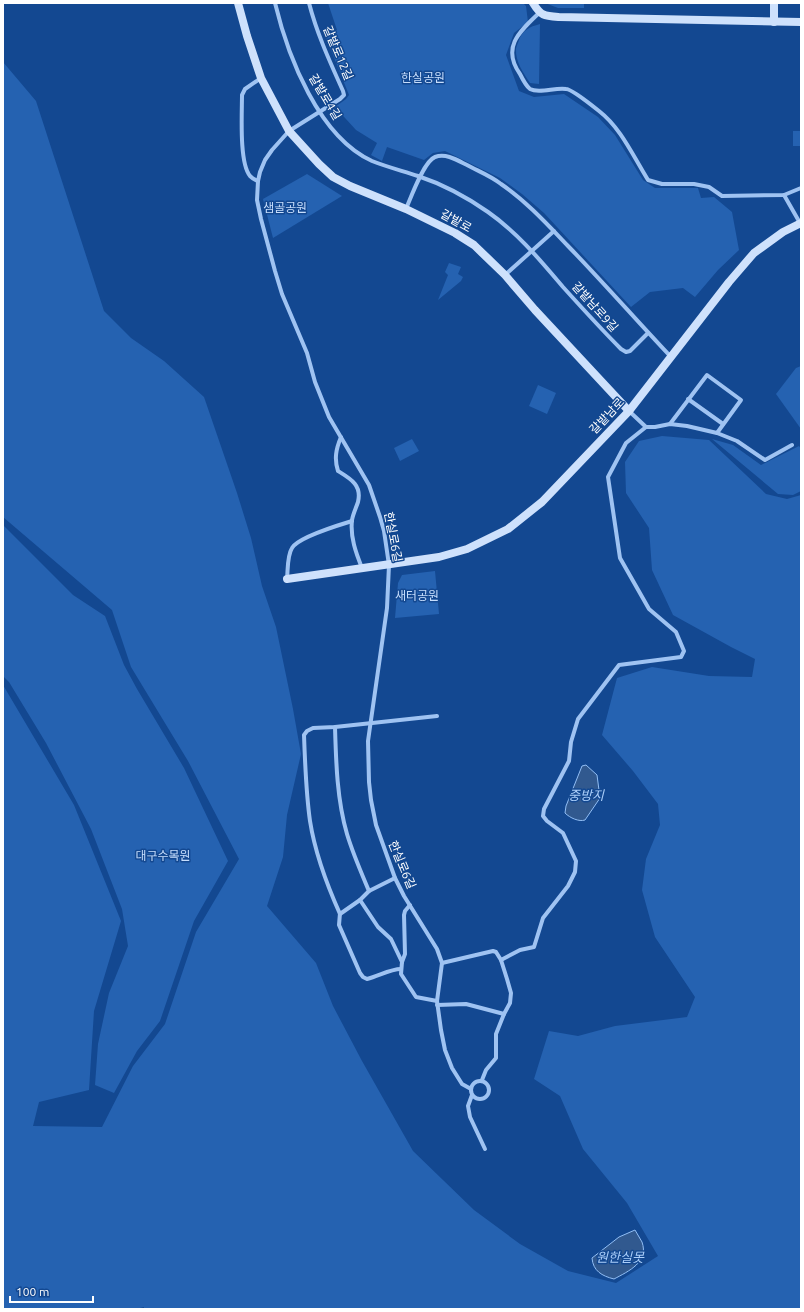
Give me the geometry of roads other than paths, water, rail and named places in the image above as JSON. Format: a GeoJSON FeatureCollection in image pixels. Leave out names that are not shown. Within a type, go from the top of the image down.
{"type":"FeatureCollection","features":[{"type":"Feature","properties":{"kind":"main road","name":"갈밭로"},"geometry":{"type":"LineString","coordinates":[[238,3],[261,78],[289,131],[319,164],[333,177],[350,186],[406,209],[455,233],[474,245],[505,275],[535,310],[629,411]]}},
{"type":"Feature","properties":{"kind":"main road"},"geometry":{"type":"LineString","coordinates":[[533,3],[539,13],[546,16],[559,17],[801,22]]}},
{"type":"Feature","properties":{"kind":"main road"},"geometry":{"type":"LineString","coordinates":[[774,3],[774,22]]}},
{"type":"Feature","properties":{"kind":"main road","name":"갈밭남로"},"geometry":{"type":"LineString","coordinates":[[287,579],[438,558],[467,549],[508,528],[542,502],[629,411],[729,282],[754,254],[783,232],[800,223]]}},
{"type":"Feature","properties":{"kind":"street","name":"갈밭로4길"},"geometry":{"type":"LineString","coordinates":[[275,3],[289,48],[306,88],[328,125],[359,154],[447,188],[487,211],[515,233],[532,251]]}},
{"type":"Feature","properties":{"kind":"street","name":"갈밭로12길"},"geometry":{"type":"LineString","coordinates":[[289,131],[344,95],[325,50],[309,3]]}},
{"type":"Feature","properties":{"kind":"street"},"geometry":{"type":"LineString","coordinates":[[539,13],[520,30],[512,47],[512,58],[518,71],[530,88],[536,90],[567,88],[600,111],[617,128],[648,180],[662,184],[694,184],[709,187],[722,196],[784,195],[801,188]]}},
{"type":"Feature","properties":{"kind":"street"},"geometry":{"type":"LineString","coordinates":[[258,182],[250,176],[245,163],[243,150],[242,95],[245,89],[261,78]]}},
{"type":"Feature","properties":{"kind":"street","name":"한실로6길"},"geometry":{"type":"LineString","coordinates":[[289,131],[268,156],[260,172],[257,200],[279,282],[307,353],[318,389],[329,417],[368,485],[380,516],[390,565],[388,608],[370,723],[368,782],[376,825],[395,878],[437,949],[442,963]]}},
{"type":"Feature","properties":{"kind":"street"},"geometry":{"type":"LineString","coordinates":[[406,209],[420,177],[430,160],[436,156],[445,155],[452,158],[501,184],[530,207],[554,231],[505,275]]}},
{"type":"Feature","properties":{"kind":"street"},"geometry":{"type":"LineString","coordinates":[[784,195],[800,223]]}},
{"type":"Feature","properties":{"kind":"street","name":"갈밭남로9길"},"geometry":{"type":"LineString","coordinates":[[554,231],[671,357]]}},
{"type":"Feature","properties":{"kind":"street","name":"갈밭남로9길"},"geometry":{"type":"LineString","coordinates":[[532,251],[621,350],[626,352],[630,351],[648,333]]}},
{"type":"Feature","properties":{"kind":"street"},"geometry":{"type":"LineString","coordinates":[[670,424],[707,374],[741,400],[717,433]]}},
{"type":"Feature","properties":{"kind":"street"},"geometry":{"type":"LineString","coordinates":[[688,399],[723,424]]}},
{"type":"Feature","properties":{"kind":"street"},"geometry":{"type":"LineString","coordinates":[[629,411],[646,427]]}},
{"type":"Feature","properties":{"kind":"street"},"geometry":{"type":"LineString","coordinates":[[501,960],[520,950],[534,947],[543,918],[568,886],[576,872],[576,861],[563,833],[547,821],[543,816],[544,809],[569,761],[571,742],[578,719],[619,665],[681,657],[684,651],[676,632],[649,609],[620,558],[608,477],[626,443],[646,427],[656,427],[670,424],[687,426],[717,433],[737,441],[765,460],[792,445]]}},
{"type":"Feature","properties":{"kind":"street"},"geometry":{"type":"LineString","coordinates":[[341,437],[336,448],[335,462],[338,471],[356,483],[359,493],[352,521],[352,537],[362,568]]}},
{"type":"Feature","properties":{"kind":"street"},"geometry":{"type":"LineString","coordinates":[[356,484],[364,478]]}},
{"type":"Feature","properties":{"kind":"street"},"geometry":{"type":"LineString","coordinates":[[287,579],[289,554],[292,547],[298,542],[317,533],[352,521]]}},
{"type":"Feature","properties":{"kind":"street"},"geometry":{"type":"LineString","coordinates":[[401,969],[386,972],[379,976],[367,979],[363,977],[339,925],[340,913],[322,869],[310,821],[304,735],[307,730],[313,728],[438,716]]}},
{"type":"Feature","properties":{"kind":"street"},"geometry":{"type":"LineString","coordinates":[[335,727],[337,765],[345,826],[356,860],[369,891]]}},
{"type":"Feature","properties":{"kind":"street"},"geometry":{"type":"LineString","coordinates":[[340,913],[360,900],[369,891],[395,878]]}},
{"type":"Feature","properties":{"kind":"street"},"geometry":{"type":"LineString","coordinates":[[360,900],[378,927],[391,939],[402,962]]}},
{"type":"Feature","properties":{"kind":"street"},"geometry":{"type":"LineString","coordinates":[[410,905],[404,915],[405,954],[402,962],[401,974],[416,997],[437,1003],[466,1004],[504,1014]]}},
{"type":"Feature","properties":{"kind":"street"},"geometry":{"type":"LineString","coordinates":[[471,1088],[462,1084],[452,1068],[445,1050],[437,1003],[442,963],[493,951],[496,952],[501,960],[511,993],[510,1003],[496,1034],[496,1058],[486,1070],[482,1080]]}},
{"type":"Feature","properties":{"kind":"street"},"geometry":{"type":"LineString","coordinates":[[472,1095],[483,1099],[488,1095],[490,1089],[488,1084],[482,1080],[473,1083],[471,1088],[472,1095],[468,1106],[470,1117],[485,1148]]}},
{"type":"Feature","properties":{"kind":"water","name":"중방지"},"geometry":{"type":"Polygon","coordinates":[[[586,765],[597,775],[600,798],[585,820],[577,820],[565,813],[566,806],[582,766],[586,765]]]}},
{"type":"Feature","properties":{"kind":"water","name":"원한실못"},"geometry":{"type":"Polygon","coordinates":[[[635,1230],[642,1242],[643,1249],[643,1255],[636,1265],[626,1273],[614,1279],[596,1270],[592,1258],[619,1237],[635,1230]]]}},
{"type":"Feature","properties":{"kind":"park label","name":"한실공원"},"geometry":{"type":"Point","coordinates":[423,78]}},
{"type":"Feature","properties":{"kind":"park label","name":"샘골공원"},"geometry":{"type":"Point","coordinates":[285,208]}},
{"type":"Feature","properties":{"kind":"park label","name":"새터공원"},"geometry":{"type":"Point","coordinates":[417,596]}},
{"type":"Feature","properties":{"kind":"park label","name":"대구수목원"},"geometry":{"type":"Point","coordinates":[163,856]}}]}
